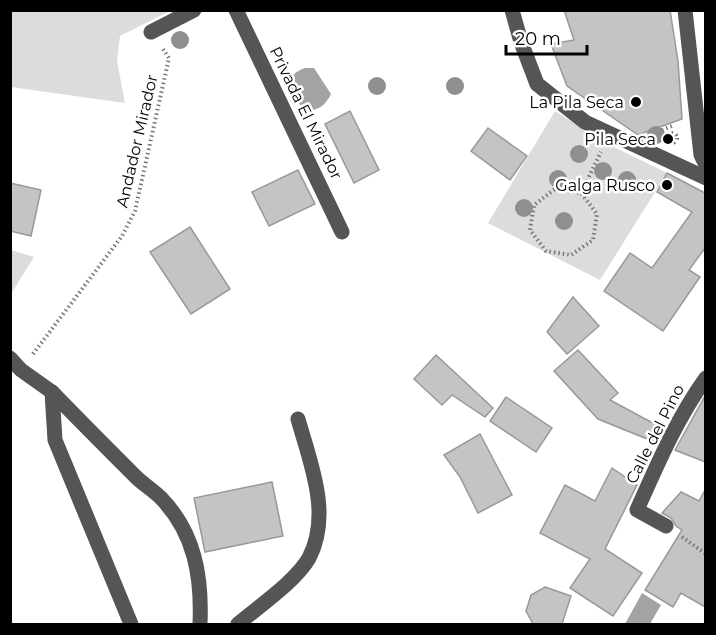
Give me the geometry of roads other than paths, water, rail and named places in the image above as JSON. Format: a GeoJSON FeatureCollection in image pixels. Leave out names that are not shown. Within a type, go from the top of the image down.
{"type":"FeatureCollection","features":[{"type":"Feature","properties":{"kind":"street"},"geometry":{"type":"LineString","coordinates":[[151,32],[194,10]]}},
{"type":"Feature","properties":{"kind":"street","name":"Privada El Mirador"},"geometry":{"type":"LineString","coordinates":[[236,10],[342,232]]}},
{"type":"Feature","properties":{"kind":"street"},"geometry":{"type":"LineString","coordinates":[[512,10],[537,84],[585,122],[705,178]]}},
{"type":"Feature","properties":{"kind":"street"},"geometry":{"type":"LineString","coordinates":[[685,10],[701,155],[705,165]]}},
{"type":"Feature","properties":{"kind":"street"},"geometry":{"type":"LineString","coordinates":[[10,358],[21,370],[52,392],[139,481],[160,497],[178,519],[191,544],[197,565],[200,583],[200,624]]}},
{"type":"Feature","properties":{"kind":"street","name":"Calle del Pino"},"geometry":{"type":"LineString","coordinates":[[666,526],[637,510],[657,464],[705,378]]}},
{"type":"Feature","properties":{"kind":"street"},"geometry":{"type":"LineString","coordinates":[[52,392],[55,441],[131,624]]}},
{"type":"Feature","properties":{"kind":"street"},"geometry":{"type":"LineString","coordinates":[[238,624],[294,577],[309,558],[317,532],[319,508],[316,480],[298,419]]}},
{"type":"Feature","properties":{"kind":"place","name":"La Pila Seca"},"geometry":{"type":"Point","coordinates":[636,102]}},
{"type":"Feature","properties":{"kind":"place","name":"Pila Seca"},"geometry":{"type":"Point","coordinates":[668,139]}},
{"type":"Feature","properties":{"kind":"place","name":"Galga Rusco"},"geometry":{"type":"Point","coordinates":[667,185]}}]}
